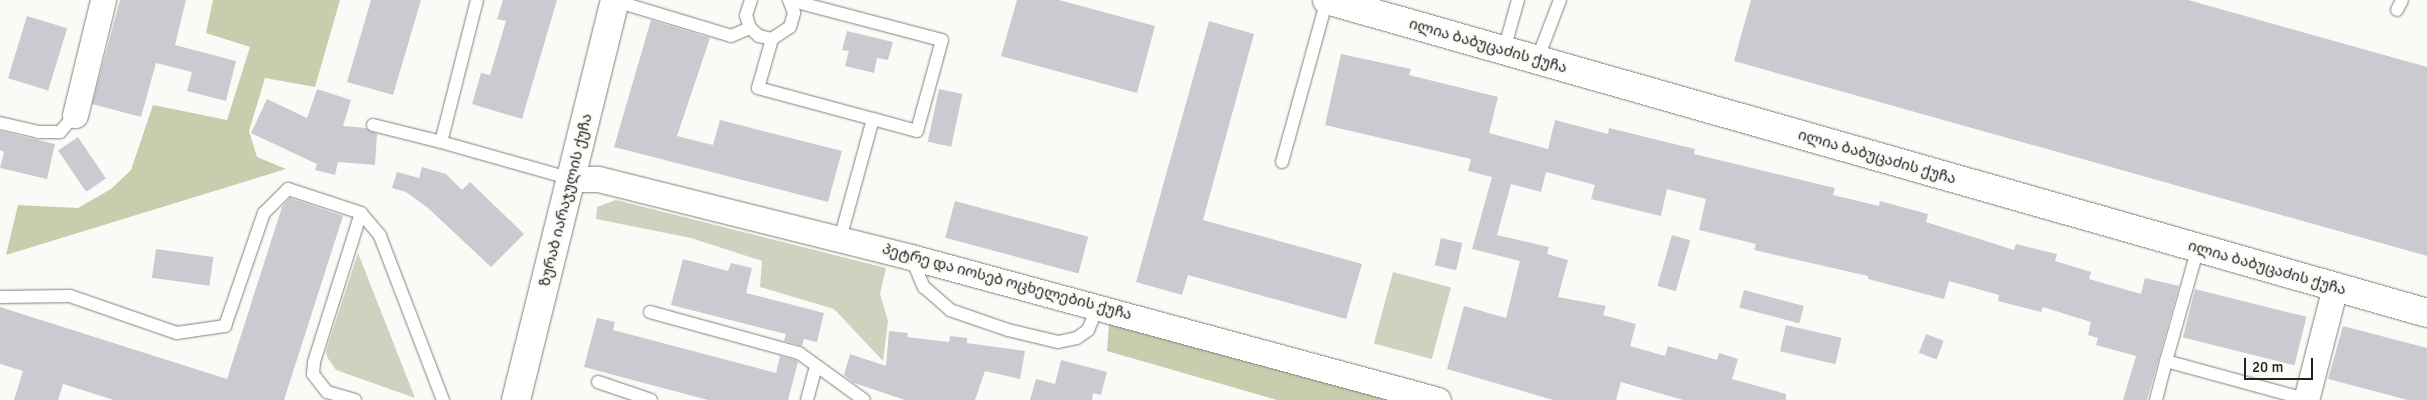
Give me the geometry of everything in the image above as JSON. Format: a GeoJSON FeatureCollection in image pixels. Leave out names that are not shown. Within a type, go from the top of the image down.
{"type":"FeatureCollection","features":[{"type":"Feature","properties":{"kind":"street"},"geometry":{"type":"LineString","coordinates":[[74,115],[103,0]]}},
{"type":"Feature","properties":{"kind":"street","name":"ზურაბ იარაჯულის ქუჩა"},"geometry":{"type":"LineString","coordinates":[[516,400],[572,179],[614,0]]}},
{"type":"Feature","properties":{"kind":"street","name":"ილია ბაბუცაძის ქუჩა"},"geometry":{"type":"LineString","coordinates":[[1327,0],[2427,313]]}},
{"type":"Feature","properties":{"kind":"street","name":"პეტრე და იოსებ ოცხელების ქუჩა"},"geometry":{"type":"LineString","coordinates":[[572,179],[598,179],[911,257],[1098,306],[1438,400]]}},
{"type":"Feature","properties":{"kind":"street"},"geometry":{"type":"LineString","coordinates":[[2307,400],[2335,287]]}},
{"type":"Feature","properties":{"kind":"lane"},"geometry":{"type":"LineString","coordinates":[[441,142],[477,0]]}},
{"type":"Feature","properties":{"kind":"lane"},"geometry":{"type":"LineString","coordinates":[[614,0],[730,36],[750,28]]}},
{"type":"Feature","properties":{"kind":"lane"},"geometry":{"type":"LineString","coordinates":[[751,0],[746,15],[750,28],[760,36],[772,39]]}},
{"type":"Feature","properties":{"kind":"lane"},"geometry":{"type":"LineString","coordinates":[[789,0],[942,40],[917,131],[758,88],[772,39],[790,27],[794,13],[789,0]]}},
{"type":"Feature","properties":{"kind":"lane"},"geometry":{"type":"LineString","coordinates":[[1282,162],[1327,0]]}},
{"type":"Feature","properties":{"kind":"lane"},"geometry":{"type":"LineString","coordinates":[[1504,50],[1518,0]]}},
{"type":"Feature","properties":{"kind":"lane"},"geometry":{"type":"LineString","coordinates":[[1537,60],[1560,0]]}},
{"type":"Feature","properties":{"kind":"lane"},"geometry":{"type":"LineString","coordinates":[[0,123],[38,132],[60,132],[74,115]]}},
{"type":"Feature","properties":{"kind":"lane"},"geometry":{"type":"LineString","coordinates":[[840,239],[873,119]]}},
{"type":"Feature","properties":{"kind":"lane"},"geometry":{"type":"LineString","coordinates":[[373,125],[572,179]]}},
{"type":"Feature","properties":{"kind":"lane"},"geometry":{"type":"LineString","coordinates":[[0,297],[70,296],[177,333],[225,326],[264,213],[288,189],[361,213],[380,236],[443,400]]}},
{"type":"Feature","properties":{"kind":"lane"},"geometry":{"type":"LineString","coordinates":[[354,400],[327,392],[313,374],[314,362],[361,213]]}},
{"type":"Feature","properties":{"kind":"lane"},"geometry":{"type":"LineString","coordinates":[[2156,400],[2198,248]]}},
{"type":"Feature","properties":{"kind":"lane"},"geometry":{"type":"LineString","coordinates":[[911,257],[924,287],[950,310],[1008,330],[1058,342],[1077,338],[1088,330],[1098,306]]}},
{"type":"Feature","properties":{"kind":"lane"},"geometry":{"type":"LineString","coordinates":[[650,312],[799,353],[864,400]]}},
{"type":"Feature","properties":{"kind":"lane"},"geometry":{"type":"LineString","coordinates":[[2166,361],[2307,400]]}},
{"type":"Feature","properties":{"kind":"lane"},"geometry":{"type":"LineString","coordinates":[[807,400],[816,367]]}},
{"type":"Feature","properties":{"kind":"lane"},"geometry":{"type":"LineString","coordinates":[[598,382],[651,400]]}},
{"type":"Feature","properties":{"kind":"green space"},"geometry":{"type":"Polygon","coordinates":[[[213,0],[340,0],[315,87],[265,78],[249,131],[257,157],[286,169],[6,255],[18,205],[78,208],[111,189],[131,170],[153,105],[227,120],[250,47],[206,33],[213,0]]]}},
{"type":"Feature","properties":{"kind":"green space"},"geometry":{"type":"Polygon","coordinates":[[[616,200],[886,268],[880,294],[888,321],[883,361],[834,309],[760,287],[762,261],[691,238],[596,219],[597,207],[616,200]]]}},
{"type":"Feature","properties":{"kind":"green space"},"geometry":{"type":"Polygon","coordinates":[[[358,253],[415,398],[336,370],[327,357],[326,351],[358,253]]]}},
{"type":"Feature","properties":{"kind":"green space"},"geometry":{"type":"Polygon","coordinates":[[[1393,272],[1451,288],[1432,359],[1374,343],[1393,272]]]}},
{"type":"Feature","properties":{"kind":"green space"},"geometry":{"type":"Polygon","coordinates":[[[1109,324],[1391,400],[1277,400],[1107,351],[1109,324]]]}},
{"type":"Feature","properties":{"kind":"building"},"geometry":{"type":"Polygon","coordinates":[[[120,0],[186,0],[175,45],[236,61],[226,101],[187,91],[192,72],[156,63],[141,117],[92,104],[120,0]]]}},
{"type":"Feature","properties":{"kind":"building"},"geometry":{"type":"Polygon","coordinates":[[[371,0],[421,0],[393,95],[347,82],[371,0]]]}},
{"type":"Feature","properties":{"kind":"building"},"geometry":{"type":"Polygon","coordinates":[[[503,0],[557,0],[522,119],[472,104],[481,73],[490,75],[506,21],[497,19],[503,0]]]}},
{"type":"Feature","properties":{"kind":"building"},"geometry":{"type":"Polygon","coordinates":[[[1017,0],[1059,0],[1155,26],[1137,93],[1001,56],[1017,0]]]}},
{"type":"Feature","properties":{"kind":"building"},"geometry":{"type":"Polygon","coordinates":[[[1751,0],[2188,0],[2427,67],[2427,256],[1734,61],[1751,0]]]}},
{"type":"Feature","properties":{"kind":"building"},"geometry":{"type":"Polygon","coordinates":[[[27,16],[67,28],[48,90],[8,78],[27,16]]]}},
{"type":"Feature","properties":{"kind":"building"},"geometry":{"type":"Polygon","coordinates":[[[651,20],[710,38],[677,136],[713,145],[720,120],[842,151],[828,202],[614,147],[651,20]]]}},
{"type":"Feature","properties":{"kind":"building"},"geometry":{"type":"Polygon","coordinates":[[[1209,21],[1254,34],[1203,220],[1362,264],[1346,319],[1188,275],[1182,295],[1136,282],[1209,21]]]}},
{"type":"Feature","properties":{"kind":"building"},"geometry":{"type":"Polygon","coordinates":[[[847,31],[893,42],[888,60],[877,58],[874,73],[845,66],[849,51],[842,50],[847,31]]]}},
{"type":"Feature","properties":{"kind":"building"},"geometry":{"type":"Polygon","coordinates":[[[1341,54],[1411,69],[1409,75],[1498,97],[1489,133],[1548,149],[1555,120],[1608,134],[1609,128],[1695,149],[1694,154],[1835,188],[1833,195],[1879,206],[1880,201],[1928,214],[1926,222],[2014,250],[2016,244],[2057,254],[2055,261],[2091,272],[2089,279],[2141,294],[2145,278],[2179,286],[2147,400],[2123,400],[2136,356],[2096,345],[2098,338],[2088,335],[2091,322],[2043,307],[2041,312],[1998,301],[1999,295],[1949,281],[1944,299],[1868,279],[1868,276],[1754,250],[1756,244],[1699,230],[1706,199],[1667,189],[1661,216],[1591,199],[1595,185],[1546,172],[1541,192],[1511,184],[1497,235],[1549,247],[1547,254],[1568,260],[1558,297],[1606,306],[1603,315],[1636,324],[1630,346],[1665,356],[1668,346],[1717,360],[1719,353],[1738,359],[1732,379],[1786,394],[1786,400],[1683,400],[1621,382],[1616,400],[1553,400],[1447,369],[1464,306],[1506,318],[1520,261],[1472,249],[1492,177],[1468,171],[1471,159],[1325,125],[1341,54]]]}},
{"type":"Feature","properties":{"kind":"building"},"geometry":{"type":"Polygon","coordinates":[[[317,89],[351,100],[343,126],[366,128],[377,134],[375,165],[338,162],[335,175],[315,170],[317,164],[251,133],[267,99],[307,118],[317,89]]]}},
{"type":"Feature","properties":{"kind":"building"},"geometry":{"type":"Polygon","coordinates":[[[939,89],[962,94],[951,147],[928,142],[939,89]]]}},
{"type":"Feature","properties":{"kind":"building"},"geometry":{"type":"Polygon","coordinates":[[[0,131],[55,144],[47,179],[0,168],[4,152],[0,150],[0,131]]]}},
{"type":"Feature","properties":{"kind":"building"},"geometry":{"type":"Polygon","coordinates":[[[78,137],[106,178],[86,192],[58,150],[78,137]]]}},
{"type":"Feature","properties":{"kind":"building"},"geometry":{"type":"Polygon","coordinates":[[[422,167],[446,174],[462,190],[470,182],[524,234],[491,267],[428,208],[406,192],[392,188],[397,172],[419,178],[422,167]]]}},
{"type":"Feature","properties":{"kind":"building"},"geometry":{"type":"Polygon","coordinates":[[[290,198],[343,216],[284,400],[114,400],[63,384],[58,400],[14,400],[23,371],[0,364],[0,307],[227,379],[282,207],[290,198]]]}},
{"type":"Feature","properties":{"kind":"building"},"geometry":{"type":"Polygon","coordinates":[[[955,201],[1088,237],[1078,273],[945,238],[955,201]]]}},
{"type":"Feature","properties":{"kind":"building"},"geometry":{"type":"Polygon","coordinates":[[[1672,235],[1690,240],[1676,291],[1657,286],[1672,235]]]}},
{"type":"Feature","properties":{"kind":"building"},"geometry":{"type":"Polygon","coordinates":[[[1441,238],[1462,243],[1456,270],[1435,265],[1441,238]]]}},
{"type":"Feature","properties":{"kind":"building"},"geometry":{"type":"Polygon","coordinates":[[[156,249],[213,257],[209,286],[152,278],[156,249]]]}},
{"type":"Feature","properties":{"kind":"building"},"geometry":{"type":"Polygon","coordinates":[[[683,259],[728,271],[731,263],[752,268],[746,293],[824,313],[817,342],[804,339],[802,346],[784,341],[786,334],[671,305],[683,259]]]}},
{"type":"Feature","properties":{"kind":"building"},"geometry":{"type":"Polygon","coordinates":[[[2195,289],[2307,317],[2294,365],[2183,338],[2195,289]]]}},
{"type":"Feature","properties":{"kind":"building"},"geometry":{"type":"Polygon","coordinates":[[[1744,290],[1804,306],[1799,323],[1739,307],[1744,290]]]}},
{"type":"Feature","properties":{"kind":"building"},"geometry":{"type":"Polygon","coordinates":[[[597,318],[615,322],[613,330],[776,373],[780,356],[795,360],[798,362],[788,400],[708,400],[584,367],[597,318]]]}},
{"type":"Feature","properties":{"kind":"building"},"geometry":{"type":"Polygon","coordinates":[[[1786,325],[1842,338],[1835,364],[1780,351],[1786,325]]]}},
{"type":"Feature","properties":{"kind":"building"},"geometry":{"type":"Polygon","coordinates":[[[2343,326],[2427,348],[2427,400],[2408,400],[2328,379],[2343,326]]]}},
{"type":"Feature","properties":{"kind":"building"},"geometry":{"type":"Polygon","coordinates":[[[889,331],[908,333],[907,337],[949,342],[950,336],[967,338],[967,343],[1025,351],[1020,379],[985,371],[975,400],[905,400],[854,383],[844,375],[850,354],[886,366],[889,331]]]}},
{"type":"Feature","properties":{"kind":"building"},"geometry":{"type":"Polygon","coordinates":[[[1926,334],[1944,341],[1937,359],[1919,353],[1926,334]]]}},
{"type":"Feature","properties":{"kind":"building"},"geometry":{"type":"Polygon","coordinates":[[[1061,360],[1107,372],[1101,395],[1093,393],[1092,400],[1030,400],[1036,379],[1055,384],[1061,360]]]}}]}
